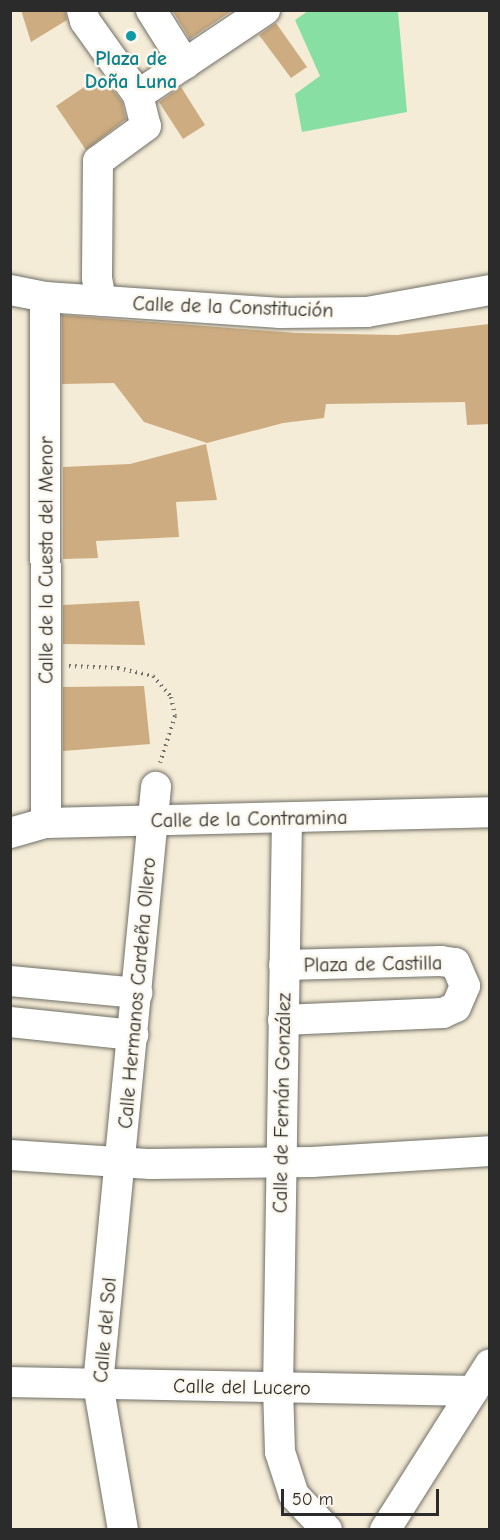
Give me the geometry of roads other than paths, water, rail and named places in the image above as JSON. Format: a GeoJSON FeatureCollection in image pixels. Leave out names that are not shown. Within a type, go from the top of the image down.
{"type":"FeatureCollection","features":[{"type":"Feature","properties":{"kind":"street"},"geometry":{"type":"LineString","coordinates":[[82,10],[85,21],[138,95],[146,126],[99,161],[97,278],[101,301]]}},
{"type":"Feature","properties":{"kind":"street"},"geometry":{"type":"LineString","coordinates":[[151,10],[185,64]]}},
{"type":"Feature","properties":{"kind":"street"},"geometry":{"type":"LineString","coordinates":[[138,95],[265,10]]}},
{"type":"Feature","properties":{"kind":"street","name":"Calle de la Constitución"},"geometry":{"type":"LineString","coordinates":[[10,290],[45,297],[279,314],[367,312],[489,290]]}},
{"type":"Feature","properties":{"kind":"street","name":"Calle de la Cuesta del Menor"},"geometry":{"type":"LineString","coordinates":[[45,297],[46,823]]}},
{"type":"Feature","properties":{"kind":"street","name":"Calle Hermanos Cardeña Ollero"},"geometry":{"type":"LineString","coordinates":[[121,1164],[156,786]]}},
{"type":"Feature","properties":{"kind":"street","name":"Calle de la Contramina"},"geometry":{"type":"LineString","coordinates":[[10,833],[46,823],[489,812]]}},
{"type":"Feature","properties":{"kind":"street","name":"Calle de Fernán González"},"geometry":{"type":"LineString","coordinates":[[287,818],[278,1388],[280,1452],[294,1495],[327,1530]]}},
{"type":"Feature","properties":{"kind":"street","name":"Plaza de Castilla"},"geometry":{"type":"LineString","coordinates":[[284,965],[441,961],[455,963],[465,986],[456,1007],[443,1013],[284,1020]]}},
{"type":"Feature","properties":{"kind":"street"},"geometry":{"type":"LineString","coordinates":[[10,981],[137,993]]}},
{"type":"Feature","properties":{"kind":"street"},"geometry":{"type":"LineString","coordinates":[[10,1022],[133,1035]]}},
{"type":"Feature","properties":{"kind":"street"},"geometry":{"type":"LineString","coordinates":[[10,1155],[121,1164],[281,1162],[489,1151]]}},
{"type":"Feature","properties":{"kind":"street","name":"Calle del Sol"},"geometry":{"type":"LineString","coordinates":[[119,1529],[98,1384],[121,1164]]}},
{"type":"Feature","properties":{"kind":"street"},"geometry":{"type":"LineString","coordinates":[[385,1530],[489,1364]]}},
{"type":"Feature","properties":{"kind":"street","name":"Calle del Lucero"},"geometry":{"type":"LineString","coordinates":[[10,1382],[473,1391]]}},
{"type":"Feature","properties":{"kind":"place","name":"Plaza de Doña Luna"},"geometry":{"type":"Point","coordinates":[131,36]}}]}
